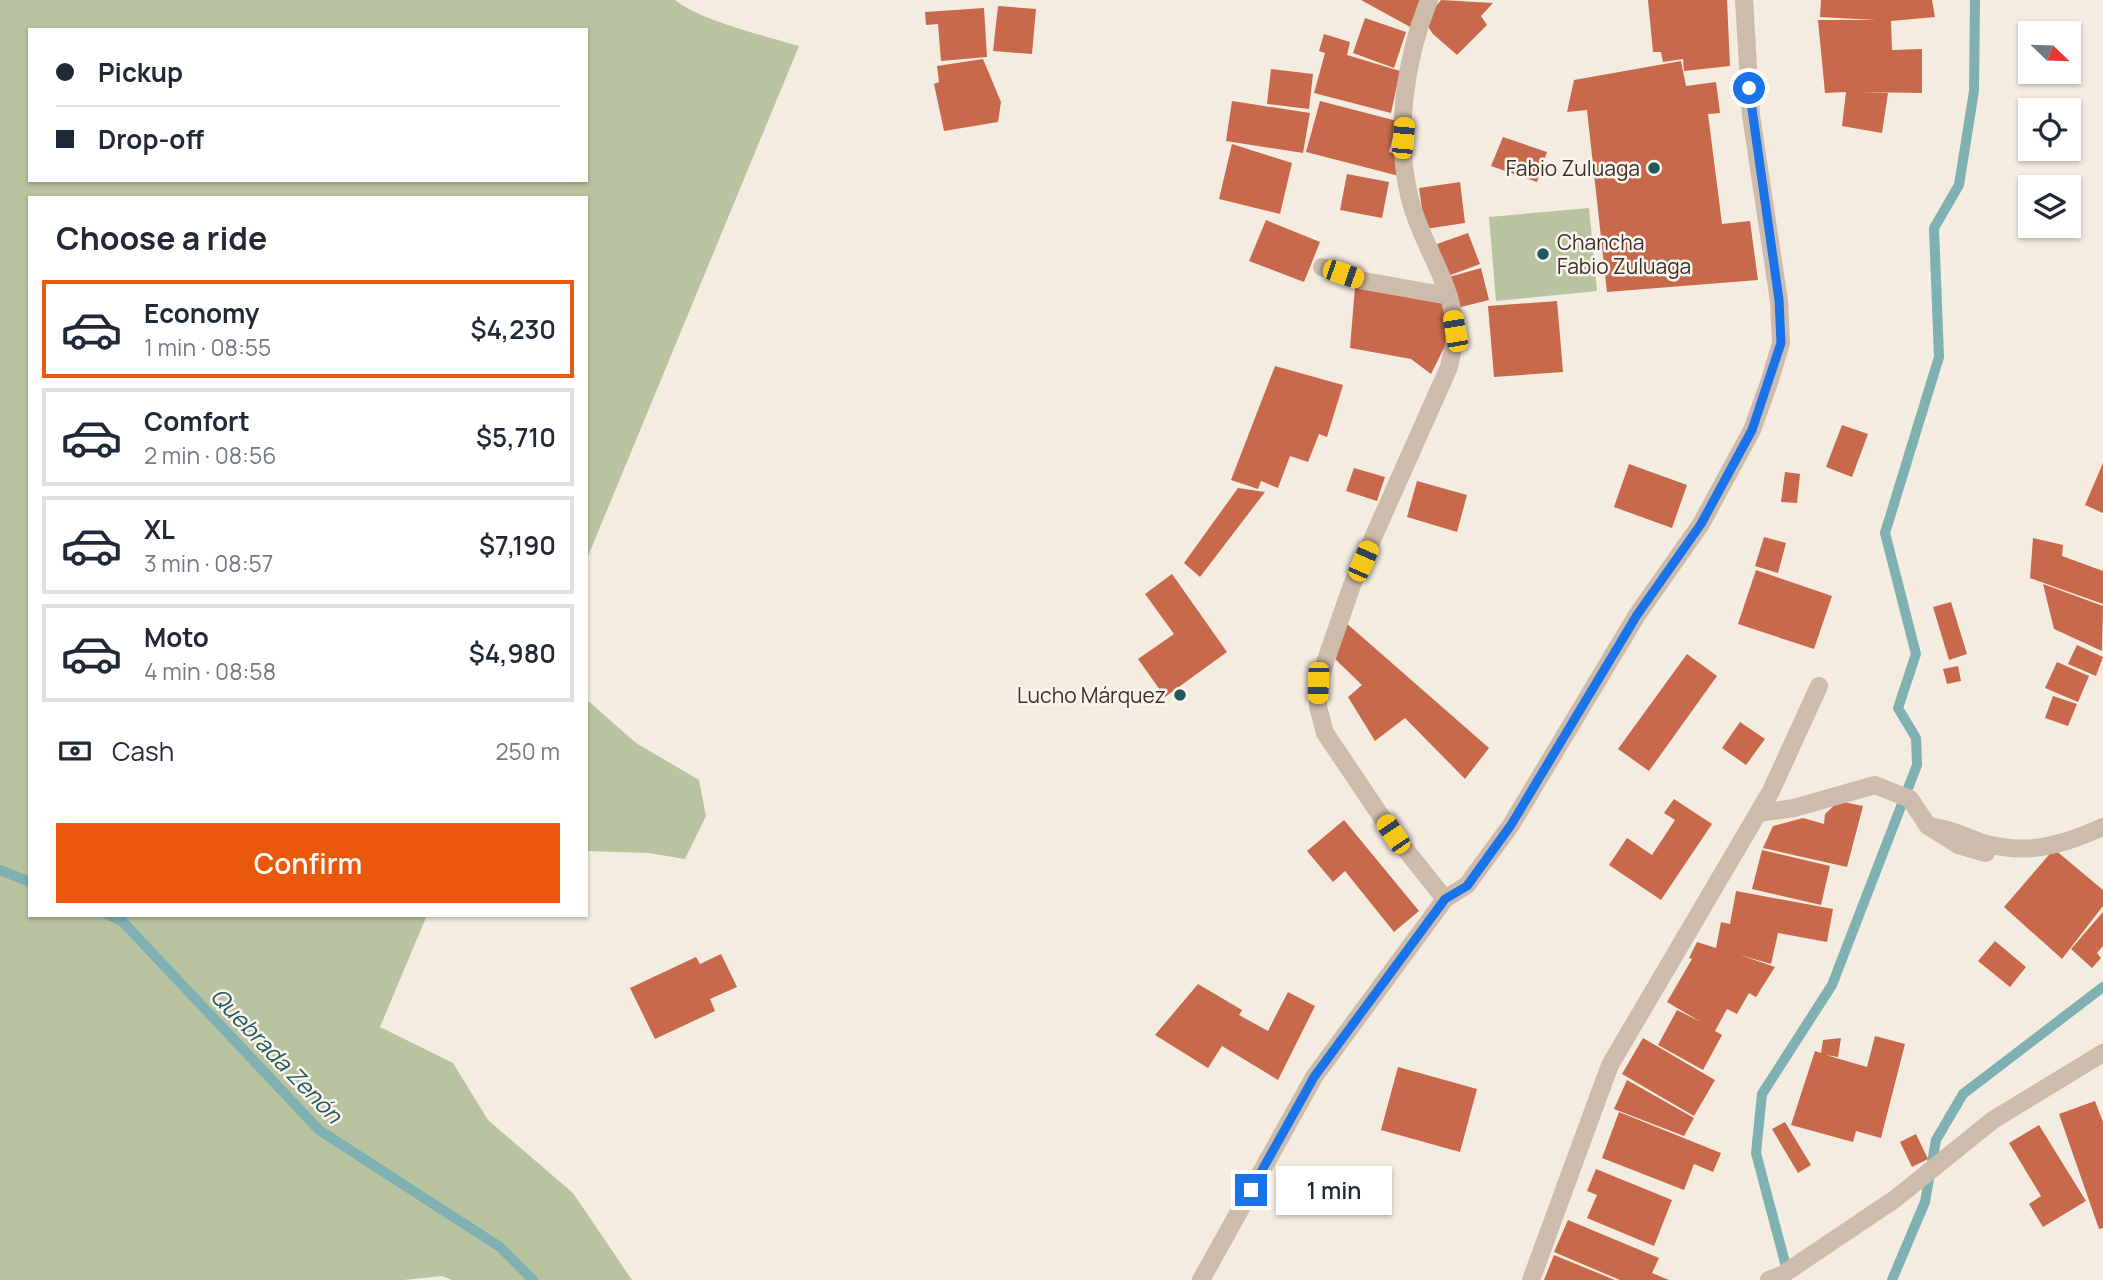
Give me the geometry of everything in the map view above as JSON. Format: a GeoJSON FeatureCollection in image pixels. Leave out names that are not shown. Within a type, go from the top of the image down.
{"type":"FeatureCollection","features":[{"type":"Feature","properties":{"kind":"street"},"geometry":{"type":"LineString","coordinates":[[1429,0],[1410,56],[1403,138],[1410,199],[1449,296],[1455,331],[1449,367],[1352,585],[1318,683],[1318,707],[1325,733],[1393,834],[1445,899]]}},
{"type":"Feature","properties":{"kind":"street"},"geometry":{"type":"LineString","coordinates":[[1201,1280],[1314,1077],[1445,899],[1467,886],[1511,825],[1637,615],[1701,524],[1752,430],[1781,343],[1779,300],[1751,115],[1744,0]]}},
{"type":"Feature","properties":{"kind":"street"},"geometry":{"type":"LineString","coordinates":[[1322,267],[1364,281],[1449,296]]}},
{"type":"Feature","properties":{"kind":"street"},"geometry":{"type":"LineString","coordinates":[[1531,1280],[1610,1065],[1759,813],[1819,686]]}},
{"type":"Feature","properties":{"kind":"street"},"geometry":{"type":"LineString","coordinates":[[1759,813],[1794,808],[1875,785],[1910,799],[1928,826],[1958,845],[1986,853]]}},
{"type":"Feature","properties":{"kind":"street"},"geometry":{"type":"LineString","coordinates":[[1928,826],[1947,828],[2009,850],[2040,849],[2065,843],[2103,827]]}},
{"type":"Feature","properties":{"kind":"street"},"geometry":{"type":"LineString","coordinates":[[1781,1274],[1895,1199],[1993,1120],[2103,1052]]}},
{"type":"Feature","properties":{"kind":"green space"},"geometry":{"type":"Polygon","coordinates":[[[0,0],[675,0],[686,8],[717,21],[799,46],[588,556],[588,196],[28,196],[28,917],[426,917],[380,1027],[453,1063],[488,1120],[573,1193],[632,1280],[452,1280],[442,1276],[404,1280],[0,1280],[0,0]]]}},
{"type":"Feature","properties":{"kind":"green space","name":"Chancha Fabio Zuluaga"},"geometry":{"type":"Polygon","coordinates":[[[1589,208],[1597,291],[1496,301],[1489,217],[1589,208]]]}},
{"type":"Feature","properties":{"kind":"green space"},"geometry":{"type":"Polygon","coordinates":[[[588,701],[636,743],[699,780],[706,816],[685,859],[649,853],[588,851],[588,701]]]}},
{"type":"Feature","properties":{"kind":"building"},"geometry":{"type":"Polygon","coordinates":[[[1361,0],[1426,0],[1412,28],[1361,0]]]}},
{"type":"Feature","properties":{"kind":"building"},"geometry":{"type":"Polygon","coordinates":[[[1441,0],[1493,3],[1481,16],[1487,25],[1457,55],[1433,34],[1424,21],[1441,0]]]}},
{"type":"Feature","properties":{"kind":"building"},"geometry":{"type":"Polygon","coordinates":[[[1648,0],[1727,0],[1730,66],[1684,71],[1683,59],[1663,62],[1661,52],[1653,52],[1648,0]]]}},
{"type":"Feature","properties":{"kind":"building"},"geometry":{"type":"Polygon","coordinates":[[[1821,0],[1932,0],[1935,17],[1891,21],[1892,50],[1922,49],[1922,93],[1859,92],[1888,93],[1882,133],[1842,126],[1846,92],[1825,93],[1818,20],[1876,20],[1820,17],[1821,0]]]}},
{"type":"Feature","properties":{"kind":"building"},"geometry":{"type":"Polygon","coordinates":[[[998,6],[1036,9],[1032,54],[993,51],[998,6]]]}},
{"type":"Feature","properties":{"kind":"building"},"geometry":{"type":"Polygon","coordinates":[[[984,8],[987,57],[941,61],[938,24],[926,25],[925,12],[984,8]]]}},
{"type":"Feature","properties":{"kind":"building"},"geometry":{"type":"Polygon","coordinates":[[[1365,18],[1406,32],[1394,68],[1353,53],[1365,18]]]}},
{"type":"Feature","properties":{"kind":"building"},"geometry":{"type":"Polygon","coordinates":[[[1324,34],[1350,42],[1347,55],[1400,71],[1391,113],[1314,93],[1325,53],[1319,51],[1324,34]]]}},
{"type":"Feature","properties":{"kind":"building"},"geometry":{"type":"Polygon","coordinates":[[[983,59],[1001,102],[998,122],[944,131],[934,84],[939,82],[937,66],[983,59]]]}},
{"type":"Feature","properties":{"kind":"building","name":"Fabio Zuluaga"},"geometry":{"type":"Polygon","coordinates":[[[1681,61],[1686,86],[1716,82],[1720,113],[1708,114],[1722,224],[1750,221],[1758,280],[1607,292],[1587,110],[1567,112],[1574,80],[1681,61]]]}},
{"type":"Feature","properties":{"kind":"building"},"geometry":{"type":"Polygon","coordinates":[[[1271,69],[1313,74],[1309,109],[1267,104],[1271,69]]]}},
{"type":"Feature","properties":{"kind":"building"},"geometry":{"type":"Polygon","coordinates":[[[1232,101],[1310,113],[1303,153],[1226,141],[1232,101]]]}},
{"type":"Feature","properties":{"kind":"building"},"geometry":{"type":"Polygon","coordinates":[[[1320,101],[1397,121],[1389,152],[1408,157],[1403,177],[1306,152],[1320,101]]]}},
{"type":"Feature","properties":{"kind":"building"},"geometry":{"type":"Polygon","coordinates":[[[1503,137],[1547,152],[1537,182],[1491,166],[1503,137]]]}},
{"type":"Feature","properties":{"kind":"building"},"geometry":{"type":"Polygon","coordinates":[[[1232,144],[1292,163],[1280,214],[1219,199],[1232,144]]]}},
{"type":"Feature","properties":{"kind":"building"},"geometry":{"type":"Polygon","coordinates":[[[1347,174],[1389,182],[1382,218],[1340,210],[1347,174]]]}},
{"type":"Feature","properties":{"kind":"building"},"geometry":{"type":"Polygon","coordinates":[[[1460,182],[1465,223],[1425,229],[1419,188],[1460,182]]]}},
{"type":"Feature","properties":{"kind":"building"},"geometry":{"type":"Polygon","coordinates":[[[1266,220],[1320,242],[1304,282],[1249,261],[1266,220]]]}},
{"type":"Feature","properties":{"kind":"building"},"geometry":{"type":"Polygon","coordinates":[[[1468,233],[1480,264],[1448,276],[1437,244],[1468,233]]]}},
{"type":"Feature","properties":{"kind":"building"},"geometry":{"type":"Polygon","coordinates":[[[1481,268],[1489,300],[1457,308],[1449,277],[1481,268]]]}},
{"type":"Feature","properties":{"kind":"building"},"geometry":{"type":"Polygon","coordinates":[[[1355,287],[1442,298],[1446,311],[1447,348],[1444,348],[1431,374],[1411,359],[1350,348],[1355,287]]]}},
{"type":"Feature","properties":{"kind":"building"},"geometry":{"type":"Polygon","coordinates":[[[1557,301],[1563,372],[1494,377],[1488,306],[1557,301]]]}},
{"type":"Feature","properties":{"kind":"building"},"geometry":{"type":"Polygon","coordinates":[[[1275,366],[1343,385],[1327,437],[1319,434],[1308,462],[1290,456],[1278,488],[1261,481],[1258,489],[1231,480],[1275,366]]]}},
{"type":"Feature","properties":{"kind":"building"},"geometry":{"type":"Polygon","coordinates":[[[1842,425],[1868,434],[1852,477],[1826,467],[1842,425]]]}},
{"type":"Feature","properties":{"kind":"building"},"geometry":{"type":"Polygon","coordinates":[[[2103,463],[2103,513],[2085,505],[2103,463]]]}},
{"type":"Feature","properties":{"kind":"building"},"geometry":{"type":"Polygon","coordinates":[[[1629,464],[1687,485],[1672,528],[1614,507],[1629,464]]]}},
{"type":"Feature","properties":{"kind":"building"},"geometry":{"type":"Polygon","coordinates":[[[1354,468],[1385,477],[1377,501],[1346,491],[1354,468]]]}},
{"type":"Feature","properties":{"kind":"building"},"geometry":{"type":"Polygon","coordinates":[[[1785,472],[1800,474],[1797,503],[1781,502],[1785,472]]]}},
{"type":"Feature","properties":{"kind":"building"},"geometry":{"type":"Polygon","coordinates":[[[1417,481],[1467,495],[1457,532],[1407,517],[1417,481]]]}},
{"type":"Feature","properties":{"kind":"building"},"geometry":{"type":"Polygon","coordinates":[[[1238,488],[1265,492],[1200,577],[1184,563],[1238,488]]]}},
{"type":"Feature","properties":{"kind":"building"},"geometry":{"type":"Polygon","coordinates":[[[1764,537],[1786,543],[1778,573],[1755,566],[1764,537]]]}},
{"type":"Feature","properties":{"kind":"building"},"geometry":{"type":"Polygon","coordinates":[[[2033,538],[2063,545],[2062,556],[2103,571],[2103,604],[2030,578],[2033,538]]]}},
{"type":"Feature","properties":{"kind":"building"},"geometry":{"type":"Polygon","coordinates":[[[1756,570],[1832,596],[1814,649],[1738,624],[1756,570]]]}},
{"type":"Feature","properties":{"kind":"building"},"geometry":{"type":"Polygon","coordinates":[[[1172,574],[1227,652],[1165,697],[1138,659],[1174,634],[1145,594],[1172,574]]]}},
{"type":"Feature","properties":{"kind":"building"},"geometry":{"type":"Polygon","coordinates":[[[2043,584],[2103,606],[2102,651],[2054,629],[2043,584]]]}},
{"type":"Feature","properties":{"kind":"building"},"geometry":{"type":"Polygon","coordinates":[[[1951,602],[1967,654],[1949,660],[1933,607],[1951,602]]]}},
{"type":"Feature","properties":{"kind":"building"},"geometry":{"type":"Polygon","coordinates":[[[1345,622],[1489,748],[1465,779],[1405,718],[1375,741],[1348,697],[1362,685],[1334,658],[1345,622]]]}},
{"type":"Feature","properties":{"kind":"building"},"geometry":{"type":"Polygon","coordinates":[[[2077,645],[2103,657],[2096,676],[2068,664],[2077,645]]]}},
{"type":"Feature","properties":{"kind":"building"},"geometry":{"type":"Polygon","coordinates":[[[1687,654],[1717,676],[1649,771],[1618,749],[1687,654]]]}},
{"type":"Feature","properties":{"kind":"building"},"geometry":{"type":"Polygon","coordinates":[[[2057,662],[2089,676],[2078,702],[2045,688],[2057,662]]]}},
{"type":"Feature","properties":{"kind":"building"},"geometry":{"type":"Polygon","coordinates":[[[1958,666],[1961,681],[1947,684],[1943,669],[1958,666]]]}},
{"type":"Feature","properties":{"kind":"building"},"geometry":{"type":"Polygon","coordinates":[[[2053,696],[2077,704],[2068,726],[2045,718],[2053,696]]]}},
{"type":"Feature","properties":{"kind":"building"},"geometry":{"type":"Polygon","coordinates":[[[1740,722],[1765,739],[1746,765],[1722,748],[1740,722]]]}},
{"type":"Feature","properties":{"kind":"building"},"geometry":{"type":"Polygon","coordinates":[[[1674,799],[1712,824],[1661,900],[1609,865],[1627,838],[1652,855],[1675,820],[1664,813],[1674,799]]]}},
{"type":"Feature","properties":{"kind":"building"},"geometry":{"type":"Polygon","coordinates":[[[1839,801],[1863,806],[1847,867],[1763,848],[1773,826],[1803,818],[1824,824],[1825,814],[1839,801]]]}},
{"type":"Feature","properties":{"kind":"building"},"geometry":{"type":"Polygon","coordinates":[[[1344,820],[1419,911],[1394,932],[1345,871],[1333,882],[1307,851],[1344,820]]]}},
{"type":"Feature","properties":{"kind":"building"},"geometry":{"type":"Polygon","coordinates":[[[2054,849],[2103,890],[2103,906],[2062,959],[2004,907],[2054,849]]]}},
{"type":"Feature","properties":{"kind":"building"},"geometry":{"type":"Polygon","coordinates":[[[1762,850],[1830,866],[1821,905],[1752,889],[1762,850]]]}},
{"type":"Feature","properties":{"kind":"building"},"geometry":{"type":"Polygon","coordinates":[[[1736,891],[1833,909],[1827,942],[1778,933],[1771,964],[1740,955],[1775,967],[1756,997],[1749,993],[1737,1014],[1727,1009],[1715,1031],[1722,1035],[1703,1070],[1658,1045],[1677,1010],[1701,1022],[1667,1002],[1692,959],[1689,958],[1697,942],[1716,948],[1721,922],[1730,924],[1736,891]]]}},
{"type":"Feature","properties":{"kind":"building"},"geometry":{"type":"Polygon","coordinates":[[[2103,912],[2103,946],[2097,953],[2101,958],[2092,968],[2071,949],[2103,912]]]}},
{"type":"Feature","properties":{"kind":"building"},"geometry":{"type":"Polygon","coordinates":[[[1995,941],[2026,967],[2010,987],[1978,961],[1995,941]]]}},
{"type":"Feature","properties":{"kind":"building"},"geometry":{"type":"Polygon","coordinates":[[[721,954],[737,987],[710,999],[715,1011],[655,1039],[630,988],[696,957],[700,964],[721,954]]]}},
{"type":"Feature","properties":{"kind":"building"},"geometry":{"type":"Polygon","coordinates":[[[1198,984],[1242,1010],[1239,1015],[1268,1031],[1288,992],[1315,1006],[1278,1080],[1222,1046],[1208,1068],[1155,1035],[1198,984]]]}},
{"type":"Feature","properties":{"kind":"building"},"geometry":{"type":"Polygon","coordinates":[[[1875,1036],[1905,1044],[1881,1138],[1856,1131],[1853,1142],[1791,1125],[1815,1051],[1821,1053],[1823,1040],[1841,1038],[1838,1057],[1826,1055],[1867,1067],[1875,1036]]]}},
{"type":"Feature","properties":{"kind":"building"},"geometry":{"type":"Polygon","coordinates":[[[1643,1038],[1715,1080],[1694,1116],[1622,1074],[1643,1038]]]}},
{"type":"Feature","properties":{"kind":"building"},"geometry":{"type":"Polygon","coordinates":[[[1398,1067],[1477,1089],[1460,1152],[1381,1130],[1398,1067]]]}},
{"type":"Feature","properties":{"kind":"building"},"geometry":{"type":"Polygon","coordinates":[[[1627,1080],[1694,1118],[1684,1136],[1614,1109],[1627,1080]]]}},
{"type":"Feature","properties":{"kind":"building"},"geometry":{"type":"Polygon","coordinates":[[[2095,1101],[2103,1122],[2103,1228],[2099,1229],[2059,1114],[2095,1101]]]}},
{"type":"Feature","properties":{"kind":"building"},"geometry":{"type":"Polygon","coordinates":[[[1619,1112],[1721,1153],[1713,1172],[1694,1164],[1684,1190],[1602,1158],[1619,1112]]]}},
{"type":"Feature","properties":{"kind":"building"},"geometry":{"type":"Polygon","coordinates":[[[1785,1122],[1811,1165],[1798,1173],[1772,1129],[1785,1122]]]}},
{"type":"Feature","properties":{"kind":"building"},"geometry":{"type":"Polygon","coordinates":[[[2039,1125],[2086,1201],[2043,1227],[2029,1204],[2041,1196],[2009,1143],[2039,1125]]]}},
{"type":"Feature","properties":{"kind":"building"},"geometry":{"type":"Polygon","coordinates":[[[1916,1134],[1928,1159],[1912,1167],[1900,1142],[1916,1134]]]}},
{"type":"Feature","properties":{"kind":"building"},"geometry":{"type":"Polygon","coordinates":[[[1596,1169],[1672,1200],[1654,1246],[1587,1218],[1597,1195],[1587,1191],[1596,1169]]]}},
{"type":"Feature","properties":{"kind":"building"},"geometry":{"type":"Polygon","coordinates":[[[1568,1220],[1659,1258],[1652,1273],[1669,1280],[1620,1280],[1554,1252],[1568,1220]]]}},
{"type":"Feature","properties":{"kind":"building"},"geometry":{"type":"Polygon","coordinates":[[[1554,1255],[1615,1280],[1544,1280],[1554,1255]]]}},
{"type":"Feature","properties":{"kind":"waterway"},"geometry":{"type":"LineString","coordinates":[[1788,1274],[1756,1153],[1762,1094],[1832,985],[1917,765],[1916,738],[1898,708],[1916,654],[1885,533],[1939,357],[1934,228],[1959,185],[1974,91],[1975,0]]}},
{"type":"Feature","properties":{"kind":"waterway","name":"Quebrada Zenón"},"geometry":{"type":"LineString","coordinates":[[0,870],[28,881]]}},
{"type":"Feature","properties":{"kind":"waterway","name":"Quebrada Zenón"},"geometry":{"type":"LineString","coordinates":[[113,917],[122,921],[319,1130],[500,1247],[533,1280]]}},
{"type":"Feature","properties":{"kind":"waterway"},"geometry":{"type":"LineString","coordinates":[[1892,1280],[1925,1202],[1936,1140],[1963,1094],[2103,987]]}},
{"type":"Feature","properties":{"kind":"place","name":"Fabio Zuluaga"},"geometry":{"type":"Point","coordinates":[1654,168]}},
{"type":"Feature","properties":{"kind":"place","name":"Chancha Fabio Zuluaga"},"geometry":{"type":"Point","coordinates":[1543,254]}},
{"type":"Feature","properties":{"kind":"place","name":"Lucho Márquez"},"geometry":{"type":"Point","coordinates":[1180,695]}},
{"type":"Feature","properties":{"kind":"route"},"geometry":{"type":"LineString","coordinates":[[1251,1190],[1314,1077],[1445,899],[1467,886],[1511,825],[1637,615],[1701,524],[1752,430],[1781,343],[1779,300],[1749,88]]}}]}
